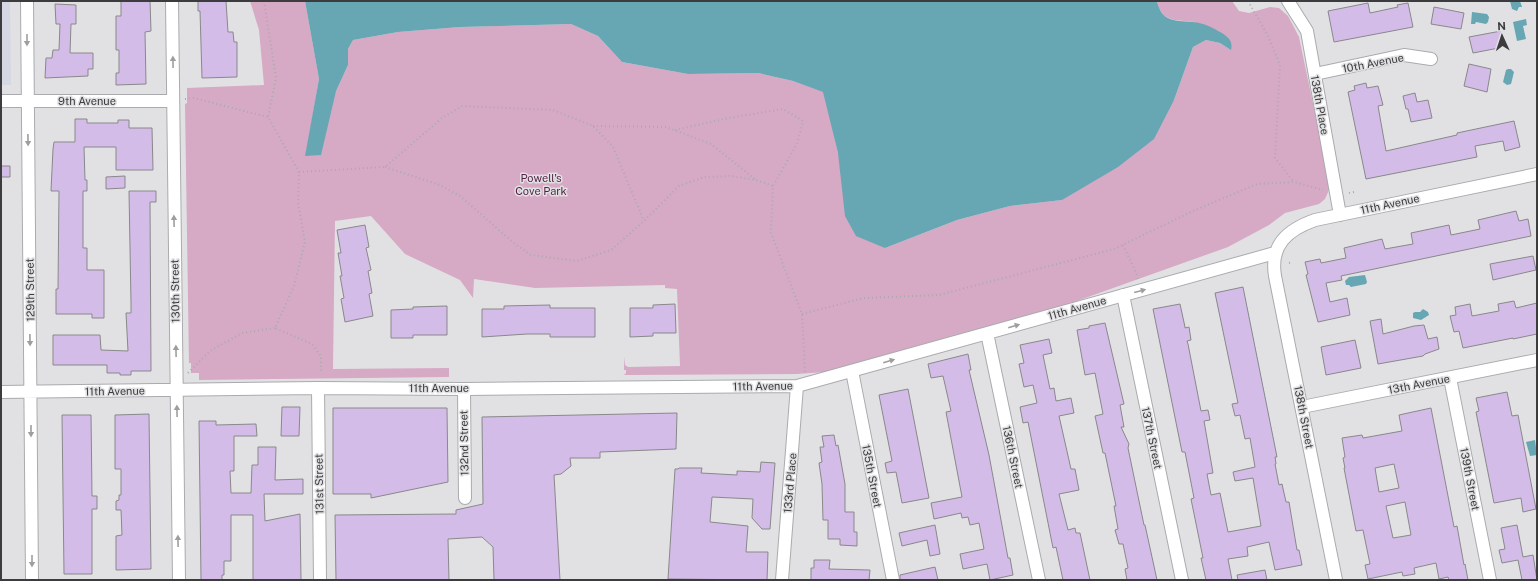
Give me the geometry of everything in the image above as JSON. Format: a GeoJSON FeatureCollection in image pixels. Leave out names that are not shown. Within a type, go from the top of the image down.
{"type":"FeatureCollection","features":[{"type":"Feature","properties":{"kind":"street","name":"129th Street"},"geometry":{"type":"LineString","coordinates":[[27,1],[32,580]]}},
{"type":"Feature","properties":{"kind":"street","name":"130th Street"},"geometry":{"type":"LineString","coordinates":[[172,1],[178,580]]}},
{"type":"Feature","properties":{"kind":"street","name":"138th Place"},"geometry":{"type":"LineString","coordinates":[[1288,1],[1307,31],[1340,215]]}},
{"type":"Feature","properties":{"kind":"street","name":"10th Avenue"},"geometry":{"type":"LineString","coordinates":[[1315,74],[1404,56],[1431,60]]}},
{"type":"Feature","properties":{"kind":"street","name":"9th Avenue"},"geometry":{"type":"LineString","coordinates":[[1,101],[173,101]]}},
{"type":"Feature","properties":{"kind":"street","name":"11th Avenue"},"geometry":{"type":"LineString","coordinates":[[1,392],[802,384],[1275,253],[1284,239],[1293,230],[1303,224],[1315,220],[1537,174]]}},
{"type":"Feature","properties":{"kind":"street","name":"138th Street"},"geometry":{"type":"LineString","coordinates":[[1275,253],[1275,276],[1336,580]]}},
{"type":"Feature","properties":{"kind":"street","name":"137th Street"},"geometry":{"type":"LineString","coordinates":[[1123,296],[1182,580]]}},
{"type":"Feature","properties":{"kind":"street","name":"136th Street"},"geometry":{"type":"LineString","coordinates":[[987,333],[1039,580]]}},
{"type":"Feature","properties":{"kind":"street","name":"13th Avenue"},"geometry":{"type":"LineString","coordinates":[[1302,407],[1537,360]]}},
{"type":"Feature","properties":{"kind":"street","name":"135th Street"},"geometry":{"type":"LineString","coordinates":[[852,371],[893,580]]}},
{"type":"Feature","properties":{"kind":"street","name":"139th Street"},"geometry":{"type":"LineString","coordinates":[[1450,378],[1490,580]]}},
{"type":"Feature","properties":{"kind":"street","name":"133rd Place"},"geometry":{"type":"LineString","coordinates":[[782,580],[802,384]]}},
{"type":"Feature","properties":{"kind":"street","name":"131st Street"},"geometry":{"type":"LineString","coordinates":[[318,388],[320,580]]}},
{"type":"Feature","properties":{"kind":"street","name":"132nd Street"},"geometry":{"type":"LineString","coordinates":[[464,388],[465,498]]}},
{"type":"Feature","properties":{"kind":"path"},"geometry":{"type":"LineString","coordinates":[[264,1],[276,78],[268,117],[299,172],[298,203],[305,242],[294,286],[275,328]]}},
{"type":"Feature","properties":{"kind":"path"},"geometry":{"type":"LineString","coordinates":[[1248,1],[1268,36],[1280,65],[1275,158],[1294,182]]}},
{"type":"Feature","properties":{"kind":"path"},"geometry":{"type":"LineString","coordinates":[[173,101],[194,98],[268,117]]}},
{"type":"Feature","properties":{"kind":"path"},"geometry":{"type":"LineString","coordinates":[[385,167],[442,118],[462,106],[553,110],[593,126],[666,127],[711,144],[756,180]]}},
{"type":"Feature","properties":{"kind":"path"},"geometry":{"type":"LineString","coordinates":[[675,130],[729,118],[782,109],[803,121],[797,144],[773,186],[771,233],[802,314],[802,384]]}},
{"type":"Feature","properties":{"kind":"path"},"geometry":{"type":"LineString","coordinates":[[593,126],[613,147],[644,221]]}},
{"type":"Feature","properties":{"kind":"path"},"geometry":{"type":"LineString","coordinates":[[299,172],[385,167],[440,185],[460,196],[515,244],[530,255],[577,261],[611,250],[644,221],[679,186],[704,177],[731,176],[756,180],[773,186]]}},
{"type":"Feature","properties":{"kind":"path"},"geometry":{"type":"LineString","coordinates":[[802,314],[864,298],[939,295],[1033,272],[1114,249],[1193,211],[1257,184],[1294,182],[1336,195],[1354,192]]}},
{"type":"Feature","properties":{"kind":"path"},"geometry":{"type":"LineString","coordinates":[[1123,245],[1136,270],[1142,290]]}},
{"type":"Feature","properties":{"kind":"path"},"geometry":{"type":"LineString","coordinates":[[188,374],[210,351],[242,333],[275,328],[312,344],[321,356],[322,373]]}},
{"type":"Feature","properties":{"kind":"shaded area"},"geometry":{"type":"Polygon","coordinates":[[[1,1],[10,1],[11,85],[1,85],[1,1]]]}},
{"type":"Feature","properties":{"kind":"green space","name":"Powell's Cove Park"},"geometry":{"type":"Polygon","coordinates":[[[250,1],[305,1],[319,79],[306,154],[348,65],[348,49],[353,40],[398,32],[460,27],[571,24],[598,36],[622,62],[688,74],[758,73],[793,81],[824,92],[838,153],[885,248],[957,220],[1010,206],[1062,200],[1174,100],[1193,47],[1206,40],[1220,43],[1231,50],[1195,22],[1174,20],[1164,16],[1157,1],[1232,1],[1239,11],[1249,13],[1270,7],[1279,8],[1288,16],[1299,37],[1329,180],[1329,190],[1325,199],[1319,204],[1285,213],[1269,225],[1228,247],[1060,307],[839,371],[797,374],[624,375],[626,370],[624,370],[624,357],[625,365],[628,367],[680,366],[677,289],[665,288],[665,285],[535,288],[474,279],[473,298],[460,280],[405,254],[371,216],[335,221],[333,369],[449,368],[449,377],[199,380],[199,373],[191,373],[191,363],[189,363],[185,104],[187,103],[187,88],[264,85],[259,30],[250,1]]]}},
{"type":"Feature","properties":{"kind":"water"},"geometry":{"type":"Polygon","coordinates":[[[305,1],[1157,1],[1161,12],[1169,19],[1201,23],[1222,33],[1231,42],[1231,50],[1220,43],[1206,40],[1193,47],[1174,100],[1154,139],[1118,167],[1062,200],[1010,206],[957,220],[885,248],[856,236],[845,216],[838,153],[823,92],[793,81],[758,73],[688,74],[622,62],[598,36],[571,24],[460,27],[398,32],[353,40],[348,49],[348,65],[336,91],[321,155],[305,156],[319,79],[305,1]]]}},
{"type":"Feature","properties":{"kind":"water"},"geometry":{"type":"Polygon","coordinates":[[[1510,1],[1520,1],[1522,7],[1519,7],[1517,11],[1512,9],[1510,1]]]}},
{"type":"Feature","properties":{"kind":"water"},"geometry":{"type":"Polygon","coordinates":[[[1472,12],[1487,14],[1489,17],[1488,22],[1486,24],[1476,22],[1475,24],[1471,24],[1472,12]]]}},
{"type":"Feature","properties":{"kind":"water"},"geometry":{"type":"Polygon","coordinates":[[[1526,19],[1527,25],[1523,26],[1526,39],[1517,41],[1513,22],[1526,19]]]}},
{"type":"Feature","properties":{"kind":"water"},"geometry":{"type":"Polygon","coordinates":[[[1511,69],[1514,72],[1511,84],[1507,85],[1503,82],[1506,70],[1511,69]]]}},
{"type":"Feature","properties":{"kind":"water"},"geometry":{"type":"Polygon","coordinates":[[[1365,275],[1367,282],[1366,284],[1351,287],[1346,285],[1345,281],[1349,277],[1365,275]]]}},
{"type":"Feature","properties":{"kind":"water"},"geometry":{"type":"Polygon","coordinates":[[[1423,309],[1428,312],[1429,315],[1421,320],[1413,318],[1413,313],[1420,312],[1423,309]]]}},
{"type":"Feature","properties":{"kind":"water"},"geometry":{"type":"Polygon","coordinates":[[[1535,440],[1537,455],[1530,456],[1526,442],[1535,440]]]}},
{"type":"Feature","properties":{"kind":"building"},"geometry":{"type":"Polygon","coordinates":[[[121,1],[150,1],[151,31],[145,32],[146,84],[116,85],[116,73],[119,73],[119,50],[116,50],[116,16],[121,16],[121,1]]]}},
{"type":"Feature","properties":{"kind":"building"},"geometry":{"type":"Polygon","coordinates":[[[198,1],[226,1],[228,32],[233,32],[234,42],[237,42],[237,77],[202,78],[200,11],[198,11],[198,1]]]}},
{"type":"Feature","properties":{"kind":"building"},"geometry":{"type":"Polygon","coordinates":[[[1368,3],[1370,13],[1398,7],[1397,5],[1408,3],[1413,27],[1334,42],[1328,11],[1368,3]]]}},
{"type":"Feature","properties":{"kind":"building"},"geometry":{"type":"Polygon","coordinates":[[[55,4],[76,5],[76,24],[71,24],[70,53],[93,53],[93,69],[88,69],[88,76],[45,78],[46,58],[52,58],[53,50],[59,50],[60,24],[56,24],[55,4]]]}},
{"type":"Feature","properties":{"kind":"building"},"geometry":{"type":"Polygon","coordinates":[[[1434,7],[1464,13],[1461,29],[1431,24],[1434,7]]]}},
{"type":"Feature","properties":{"kind":"building"},"geometry":{"type":"Polygon","coordinates":[[[1501,31],[1504,47],[1473,53],[1469,37],[1501,31]]]}},
{"type":"Feature","properties":{"kind":"building"},"geometry":{"type":"Polygon","coordinates":[[[1469,64],[1491,69],[1487,92],[1464,86],[1469,64]]]}},
{"type":"Feature","properties":{"kind":"building"},"geometry":{"type":"Polygon","coordinates":[[[1366,83],[1367,88],[1378,86],[1383,105],[1378,106],[1386,151],[1457,135],[1457,133],[1514,121],[1520,147],[1505,151],[1503,141],[1475,146],[1477,157],[1366,179],[1348,92],[1355,90],[1354,86],[1366,83]]]}},
{"type":"Feature","properties":{"kind":"building"},"geometry":{"type":"Polygon","coordinates":[[[1415,93],[1417,102],[1428,100],[1432,118],[1411,122],[1403,96],[1415,93]]]}},
{"type":"Feature","properties":{"kind":"building"},"geometry":{"type":"Polygon","coordinates":[[[75,119],[87,119],[87,123],[118,123],[118,120],[129,120],[129,128],[152,128],[153,170],[116,170],[116,147],[84,147],[85,180],[87,180],[87,191],[83,191],[83,248],[87,248],[87,270],[104,270],[104,318],[92,318],[92,314],[56,314],[56,289],[58,289],[59,191],[51,191],[53,149],[54,142],[75,142],[75,119]]]}},
{"type":"Feature","properties":{"kind":"building"},"geometry":{"type":"Polygon","coordinates":[[[1,166],[10,166],[10,177],[1,177],[1,166]]]}},
{"type":"Feature","properties":{"kind":"building"},"geometry":{"type":"Polygon","coordinates":[[[125,176],[125,188],[106,189],[106,177],[125,176]]]}},
{"type":"Feature","properties":{"kind":"building"},"geometry":{"type":"Polygon","coordinates":[[[129,191],[156,191],[156,202],[150,202],[151,371],[131,371],[131,375],[120,375],[120,373],[107,373],[107,365],[53,365],[53,335],[100,335],[101,350],[128,351],[126,313],[131,313],[129,191]]]}},
{"type":"Feature","properties":{"kind":"building"},"geometry":{"type":"Polygon","coordinates":[[[1516,211],[1519,221],[1528,219],[1531,236],[1341,276],[1342,280],[1326,283],[1330,302],[1347,298],[1350,315],[1318,322],[1306,275],[1308,274],[1305,262],[1320,259],[1321,263],[1346,258],[1344,248],[1382,239],[1385,249],[1413,244],[1411,233],[1449,225],[1451,235],[1480,229],[1478,220],[1516,211]]]}},
{"type":"Feature","properties":{"kind":"building"},"geometry":{"type":"Polygon","coordinates":[[[365,225],[369,247],[366,248],[371,270],[368,271],[372,293],[369,294],[373,316],[345,322],[341,299],[344,298],[340,276],[342,276],[338,253],[341,253],[337,230],[365,225]]]}},
{"type":"Feature","properties":{"kind":"building"},"geometry":{"type":"Polygon","coordinates":[[[1533,256],[1536,270],[1493,280],[1490,264],[1533,256]]]}},
{"type":"Feature","properties":{"kind":"building"},"geometry":{"type":"Polygon","coordinates":[[[1243,287],[1277,457],[1275,457],[1275,464],[1279,485],[1282,484],[1286,502],[1289,502],[1297,550],[1299,550],[1302,565],[1275,570],[1269,542],[1247,547],[1248,556],[1228,559],[1232,580],[1206,580],[1191,499],[1194,498],[1185,452],[1182,452],[1153,309],[1180,304],[1185,328],[1189,327],[1191,340],[1187,341],[1201,411],[1208,410],[1210,420],[1204,421],[1213,473],[1207,474],[1211,495],[1220,493],[1228,532],[1261,526],[1253,478],[1235,481],[1233,472],[1255,467],[1250,438],[1245,439],[1240,415],[1235,416],[1232,404],[1238,403],[1215,293],[1243,287]]]}},
{"type":"Feature","properties":{"kind":"building"},"geometry":{"type":"Polygon","coordinates":[[[1514,301],[1516,308],[1537,303],[1537,334],[1463,348],[1459,331],[1454,332],[1450,316],[1456,315],[1455,307],[1470,304],[1472,316],[1499,311],[1498,304],[1514,301]]]}},
{"type":"Feature","properties":{"kind":"building"},"geometry":{"type":"Polygon","coordinates":[[[675,304],[676,333],[653,333],[653,336],[630,337],[630,308],[653,308],[653,305],[675,304]]]}},
{"type":"Feature","properties":{"kind":"building"},"geometry":{"type":"Polygon","coordinates":[[[550,305],[550,308],[595,308],[595,337],[550,337],[550,334],[527,334],[482,337],[482,309],[504,309],[504,306],[550,305]]]}},
{"type":"Feature","properties":{"kind":"building"},"geometry":{"type":"Polygon","coordinates":[[[447,306],[447,335],[413,335],[413,338],[391,338],[391,310],[413,309],[413,307],[447,306]]]}},
{"type":"Feature","properties":{"kind":"building"},"geometry":{"type":"Polygon","coordinates":[[[1381,319],[1383,334],[1424,325],[1428,339],[1437,337],[1439,349],[1423,356],[1378,364],[1370,321],[1381,319]]]}},
{"type":"Feature","properties":{"kind":"building"},"geometry":{"type":"Polygon","coordinates":[[[1105,323],[1124,404],[1120,405],[1124,427],[1121,427],[1129,444],[1128,448],[1157,580],[1127,580],[1125,569],[1128,568],[1123,544],[1119,544],[1115,530],[1118,529],[1114,506],[1116,506],[1105,453],[1103,453],[1095,416],[1103,414],[1095,373],[1085,375],[1077,330],[1105,323]]]}},
{"type":"Feature","properties":{"kind":"building"},"geometry":{"type":"Polygon","coordinates":[[[1049,339],[1052,353],[1043,355],[1050,389],[1054,388],[1056,401],[1071,398],[1074,413],[1059,416],[1071,469],[1075,469],[1079,490],[1059,494],[1068,530],[1075,528],[1076,533],[1080,533],[1090,580],[1063,580],[1056,547],[1053,548],[1028,422],[1023,423],[1020,407],[1037,403],[1033,385],[1024,387],[1019,364],[1024,363],[1020,345],[1049,339]]]}},
{"type":"Feature","properties":{"kind":"building"},"geometry":{"type":"Polygon","coordinates":[[[1355,340],[1361,368],[1326,375],[1321,347],[1355,340]]]}},
{"type":"Feature","properties":{"kind":"building"},"geometry":{"type":"Polygon","coordinates":[[[968,354],[971,370],[969,370],[989,455],[1008,558],[1010,558],[1013,575],[990,580],[987,564],[963,569],[960,554],[984,549],[979,523],[970,525],[968,517],[962,518],[961,513],[934,519],[931,503],[962,497],[946,412],[951,411],[943,376],[931,378],[928,364],[968,354]]]}},
{"type":"Feature","properties":{"kind":"building"},"geometry":{"type":"Polygon","coordinates":[[[908,389],[929,498],[902,503],[896,472],[887,473],[885,463],[892,461],[879,395],[908,389]]]}},
{"type":"Feature","properties":{"kind":"building"},"geometry":{"type":"Polygon","coordinates":[[[1507,392],[1512,416],[1518,415],[1536,509],[1523,512],[1521,498],[1494,503],[1476,412],[1479,411],[1476,398],[1507,392]]]}},
{"type":"Feature","properties":{"kind":"building"},"geometry":{"type":"Polygon","coordinates":[[[282,407],[300,407],[299,436],[281,436],[282,407]]]}},
{"type":"Feature","properties":{"kind":"building"},"geometry":{"type":"Polygon","coordinates":[[[333,408],[447,408],[448,482],[371,498],[371,494],[333,494],[333,408]]]}},
{"type":"Feature","properties":{"kind":"building"},"geometry":{"type":"Polygon","coordinates":[[[1431,408],[1454,527],[1457,526],[1468,580],[1449,580],[1448,577],[1439,579],[1436,563],[1414,568],[1415,574],[1403,576],[1402,572],[1368,579],[1365,565],[1370,564],[1363,530],[1356,531],[1344,468],[1343,458],[1345,457],[1342,438],[1362,435],[1363,438],[1402,431],[1399,415],[1431,408]],[[1394,464],[1375,468],[1379,492],[1399,488],[1394,464]],[[1405,502],[1386,506],[1393,538],[1411,535],[1405,502]]]}},
{"type":"Feature","properties":{"kind":"building"},"geometry":{"type":"Polygon","coordinates":[[[677,413],[676,449],[600,452],[600,458],[570,458],[571,466],[561,474],[554,475],[560,580],[494,580],[493,547],[482,537],[448,539],[449,580],[336,580],[335,515],[456,514],[456,510],[483,504],[482,417],[677,413]]]}},
{"type":"Feature","properties":{"kind":"building"},"geometry":{"type":"Polygon","coordinates":[[[149,414],[151,569],[116,570],[116,536],[122,535],[121,510],[116,510],[116,501],[119,500],[119,495],[121,495],[121,469],[115,469],[115,415],[149,414]]]}},
{"type":"Feature","properties":{"kind":"building"},"geometry":{"type":"Polygon","coordinates":[[[62,415],[91,415],[92,496],[97,496],[97,509],[92,509],[92,574],[64,574],[62,415]]]}},
{"type":"Feature","properties":{"kind":"building"},"geometry":{"type":"Polygon","coordinates":[[[199,421],[216,421],[216,425],[256,424],[257,436],[234,436],[234,471],[230,471],[231,493],[251,493],[252,465],[258,465],[258,447],[276,447],[275,480],[303,479],[303,494],[264,494],[265,521],[300,514],[301,580],[253,580],[253,515],[231,515],[231,561],[224,561],[224,575],[222,575],[222,580],[201,580],[199,421]]]}},
{"type":"Feature","properties":{"kind":"building"},"geometry":{"type":"Polygon","coordinates":[[[834,435],[836,446],[838,445],[845,484],[845,512],[854,512],[854,532],[857,532],[857,546],[840,545],[840,539],[828,539],[828,520],[823,520],[822,484],[819,463],[822,462],[820,447],[824,447],[822,436],[834,435]]]}},
{"type":"Feature","properties":{"kind":"building"},"geometry":{"type":"Polygon","coordinates":[[[761,462],[775,463],[770,529],[762,529],[752,518],[753,499],[712,497],[710,522],[748,526],[746,552],[768,552],[767,580],[668,579],[675,469],[702,468],[701,473],[737,475],[737,471],[760,472],[761,462]]]}},
{"type":"Feature","properties":{"kind":"building"},"geometry":{"type":"Polygon","coordinates":[[[935,525],[940,554],[930,556],[927,540],[902,546],[899,533],[935,525]]]}},
{"type":"Feature","properties":{"kind":"building"},"geometry":{"type":"Polygon","coordinates":[[[1517,525],[1523,557],[1533,555],[1537,580],[1522,580],[1518,560],[1502,563],[1499,550],[1505,549],[1501,528],[1517,525]]]}},
{"type":"Feature","properties":{"kind":"building"},"geometry":{"type":"Polygon","coordinates":[[[814,560],[830,560],[829,569],[870,570],[869,580],[811,580],[811,568],[814,568],[814,560]]]}},
{"type":"Feature","properties":{"kind":"building"},"geometry":{"type":"Polygon","coordinates":[[[935,567],[938,580],[900,580],[900,575],[935,567]]]}},
{"type":"Feature","properties":{"kind":"building"},"geometry":{"type":"Polygon","coordinates":[[[1265,570],[1267,580],[1238,580],[1237,575],[1265,570]]]}}]}
